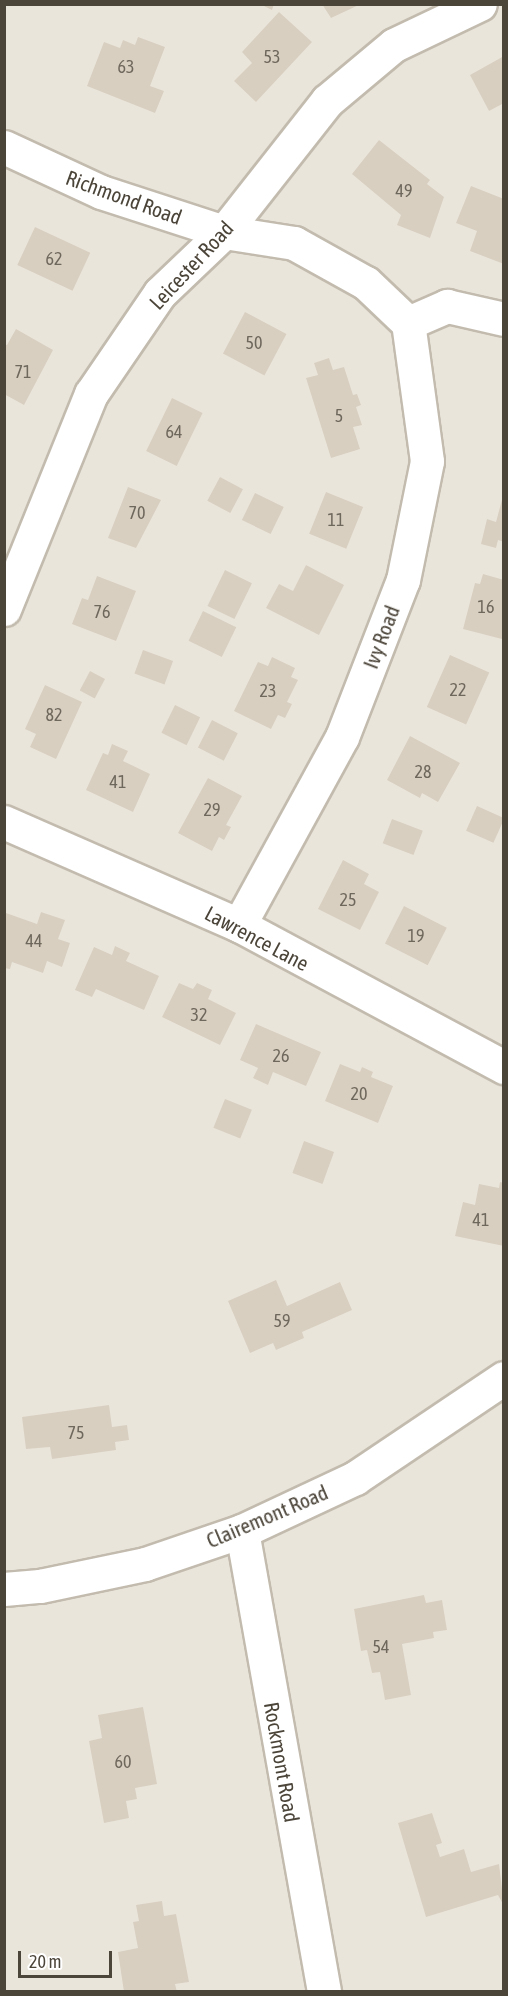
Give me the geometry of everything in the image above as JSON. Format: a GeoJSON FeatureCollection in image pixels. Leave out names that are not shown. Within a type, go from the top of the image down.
{"type":"FeatureCollection","features":[{"type":"Feature","properties":{"kind":"street","name":"Leicester Road"},"geometry":{"type":"LineString","coordinates":[[4,609],[91,394],[160,293],[224,232],[327,101],[394,45],[480,4]]}},
{"type":"Feature","properties":{"kind":"street","name":"Richmond Road"},"geometry":{"type":"LineString","coordinates":[[4,147],[100,192],[224,232],[294,243],[366,283],[408,323]]}},
{"type":"Feature","properties":{"kind":"street"},"geometry":{"type":"LineString","coordinates":[[408,323],[447,306],[504,320]]}},
{"type":"Feature","properties":{"kind":"street","name":"Ivy Road"},"geometry":{"type":"LineString","coordinates":[[239,925],[342,737],[403,580],[427,461],[408,323]]}},
{"type":"Feature","properties":{"kind":"street","name":"Lawrence Lane"},"geometry":{"type":"LineString","coordinates":[[4,822],[239,925],[504,1067]]}},
{"type":"Feature","properties":{"kind":"street","name":"Clairemont Road"},"geometry":{"type":"LineString","coordinates":[[4,1589],[40,1586],[145,1563],[242,1531],[355,1478],[504,1378]]}},
{"type":"Feature","properties":{"kind":"street","name":"Rockmont Road"},"geometry":{"type":"LineString","coordinates":[[242,1531],[324,1992]]}},
{"type":"Feature","properties":{"kind":"shaded area"},"geometry":{"type":"Polygon","coordinates":[[[5,5],[503,5],[503,1991],[5,1991],[5,5]]]}},
{"type":"Feature","properties":{"kind":"building"},"geometry":{"type":"Polygon","coordinates":[[[260,4],[274,4],[272,10],[260,4]]]}},
{"type":"Feature","properties":{"kind":"building"},"geometry":{"type":"Polygon","coordinates":[[[322,4],[361,4],[331,18],[322,4]]]}},
{"type":"Feature","properties":{"kind":"building"},"geometry":{"type":"Polygon","coordinates":[[[279,12],[312,42],[256,102],[234,81],[252,63],[242,52],[279,12]]]}},
{"type":"Feature","properties":{"kind":"building"},"geometry":{"type":"Polygon","coordinates":[[[138,37],[165,47],[150,86],[164,91],[155,113],[87,86],[104,42],[120,48],[123,40],[135,45],[138,37]]]}},
{"type":"Feature","properties":{"kind":"building"},"geometry":{"type":"Polygon","coordinates":[[[504,56],[504,103],[489,111],[470,75],[504,56]]]}},
{"type":"Feature","properties":{"kind":"building"},"geometry":{"type":"Polygon","coordinates":[[[379,140],[430,180],[427,184],[444,197],[430,238],[397,225],[401,215],[352,174],[379,140]]]}},
{"type":"Feature","properties":{"kind":"building"},"geometry":{"type":"Polygon","coordinates":[[[471,186],[504,199],[504,264],[470,251],[477,231],[456,223],[471,186]]]}},
{"type":"Feature","properties":{"kind":"building"},"geometry":{"type":"Polygon","coordinates":[[[35,227],[90,253],[73,291],[17,265],[35,227]]]}},
{"type":"Feature","properties":{"kind":"building"},"geometry":{"type":"Polygon","coordinates":[[[245,312],[286,334],[264,376],[223,353],[245,312]]]}},
{"type":"Feature","properties":{"kind":"building"},"geometry":{"type":"Polygon","coordinates":[[[16,329],[53,350],[24,405],[4,394],[4,344],[7,345],[16,329]]]}},
{"type":"Feature","properties":{"kind":"building"},"geometry":{"type":"Polygon","coordinates":[[[329,358],[333,370],[344,367],[353,395],[357,394],[361,405],[356,407],[362,425],[353,427],[360,449],[331,458],[306,378],[318,375],[314,363],[329,358]]]}},
{"type":"Feature","properties":{"kind":"building"},"geometry":{"type":"Polygon","coordinates":[[[172,398],[203,413],[177,466],[146,451],[172,398]]]}},
{"type":"Feature","properties":{"kind":"building"},"geometry":{"type":"Polygon","coordinates":[[[220,477],[243,489],[230,513],[207,501],[220,477]]]}},
{"type":"Feature","properties":{"kind":"building"},"geometry":{"type":"Polygon","coordinates":[[[128,487],[161,500],[136,548],[108,538],[128,487]]]}},
{"type":"Feature","properties":{"kind":"building"},"geometry":{"type":"Polygon","coordinates":[[[326,492],[363,507],[346,549],[309,534],[326,492]]]}},
{"type":"Feature","properties":{"kind":"building"},"geometry":{"type":"Polygon","coordinates":[[[255,493],[284,507],[271,534],[242,520],[255,493]]]}},
{"type":"Feature","properties":{"kind":"building"},"geometry":{"type":"Polygon","coordinates":[[[503,496],[504,542],[498,540],[496,548],[481,544],[487,519],[496,522],[503,496]]]}},
{"type":"Feature","properties":{"kind":"building"},"geometry":{"type":"Polygon","coordinates":[[[306,565],[344,585],[319,635],[266,608],[279,584],[293,591],[306,565]]]}},
{"type":"Feature","properties":{"kind":"building"},"geometry":{"type":"Polygon","coordinates":[[[225,570],[252,583],[234,619],[207,606],[225,570]]]}},
{"type":"Feature","properties":{"kind":"building"},"geometry":{"type":"Polygon","coordinates":[[[483,574],[504,580],[502,639],[463,629],[475,583],[480,584],[483,574]]]}},
{"type":"Feature","properties":{"kind":"building"},"geometry":{"type":"Polygon","coordinates":[[[97,576],[136,591],[116,641],[72,624],[82,598],[88,600],[97,576]]]}},
{"type":"Feature","properties":{"kind":"building"},"geometry":{"type":"Polygon","coordinates":[[[203,611],[236,627],[222,657],[189,641],[203,611]]]}},
{"type":"Feature","properties":{"kind":"building"},"geometry":{"type":"Polygon","coordinates":[[[143,650],[173,661],[165,684],[134,673],[143,650]]]}},
{"type":"Feature","properties":{"kind":"building"},"geometry":{"type":"Polygon","coordinates":[[[450,655],[489,672],[466,725],[427,707],[450,655]]]}},
{"type":"Feature","properties":{"kind":"building"},"geometry":{"type":"Polygon","coordinates":[[[272,657],[295,668],[291,677],[298,680],[287,702],[292,704],[285,718],[278,715],[271,729],[234,711],[258,662],[268,666],[272,657]]]}},
{"type":"Feature","properties":{"kind":"building"},"geometry":{"type":"Polygon","coordinates":[[[90,671],[105,679],[95,698],[80,690],[90,671]]]}},
{"type":"Feature","properties":{"kind":"building"},"geometry":{"type":"Polygon","coordinates":[[[45,685],[82,702],[56,759],[30,747],[36,734],[25,729],[45,685]]]}},
{"type":"Feature","properties":{"kind":"building"},"geometry":{"type":"Polygon","coordinates":[[[175,705],[200,717],[187,745],[161,733],[175,705]]]}},
{"type":"Feature","properties":{"kind":"building"},"geometry":{"type":"Polygon","coordinates":[[[212,720],[238,733],[224,761],[198,748],[212,720]]]}},
{"type":"Feature","properties":{"kind":"building"},"geometry":{"type":"Polygon","coordinates":[[[410,736],[460,763],[438,802],[422,793],[420,798],[387,780],[410,736]]]}},
{"type":"Feature","properties":{"kind":"building"},"geometry":{"type":"Polygon","coordinates":[[[112,744],[128,751],[123,761],[150,774],[133,812],[86,790],[103,753],[108,755],[112,744]]]}},
{"type":"Feature","properties":{"kind":"building"},"geometry":{"type":"Polygon","coordinates":[[[208,778],[242,796],[226,825],[231,827],[224,840],[219,837],[212,851],[178,833],[208,778]]]}},
{"type":"Feature","properties":{"kind":"building"},"geometry":{"type":"Polygon","coordinates":[[[477,806],[504,818],[493,843],[466,831],[477,806]]]}},
{"type":"Feature","properties":{"kind":"building"},"geometry":{"type":"Polygon","coordinates":[[[392,819],[423,831],[413,855],[383,843],[392,819]]]}},
{"type":"Feature","properties":{"kind":"building"},"geometry":{"type":"Polygon","coordinates":[[[343,860],[369,874],[364,884],[379,892],[360,930],[318,909],[343,860]]]}},
{"type":"Feature","properties":{"kind":"building"},"geometry":{"type":"Polygon","coordinates":[[[404,906],[447,928],[428,965],[385,943],[404,906]]]}},
{"type":"Feature","properties":{"kind":"building"},"geometry":{"type":"Polygon","coordinates":[[[41,912],[65,920],[58,939],[70,943],[62,967],[47,961],[43,973],[12,962],[10,969],[4,968],[6,913],[37,924],[41,912]]]}},
{"type":"Feature","properties":{"kind":"building"},"geometry":{"type":"Polygon","coordinates":[[[115,946],[130,953],[126,961],[159,976],[144,1010],[96,989],[92,997],[75,990],[94,947],[112,955],[115,946]]]}},
{"type":"Feature","properties":{"kind":"building"},"geometry":{"type":"Polygon","coordinates":[[[179,983],[193,989],[197,983],[212,990],[208,999],[236,1013],[220,1045],[162,1017],[179,983]]]}},
{"type":"Feature","properties":{"kind":"building"},"geometry":{"type":"Polygon","coordinates":[[[256,1024],[321,1052],[306,1086],[273,1072],[268,1085],[253,1078],[258,1068],[240,1060],[256,1024]]]}},
{"type":"Feature","properties":{"kind":"building"},"geometry":{"type":"Polygon","coordinates":[[[340,1064],[360,1072],[362,1067],[373,1072],[371,1077],[393,1086],[378,1123],[325,1101],[340,1064]]]}},
{"type":"Feature","properties":{"kind":"building"},"geometry":{"type":"Polygon","coordinates":[[[225,1099],[252,1110],[240,1139],[213,1128],[225,1099]]]}},
{"type":"Feature","properties":{"kind":"building"},"geometry":{"type":"Polygon","coordinates":[[[304,1141],[334,1152],[322,1184],[292,1173],[304,1141]]]}},
{"type":"Feature","properties":{"kind":"building"},"geometry":{"type":"Polygon","coordinates":[[[500,1182],[504,1183],[504,1246],[455,1236],[463,1202],[475,1205],[479,1184],[499,1188],[500,1182]]]}},
{"type":"Feature","properties":{"kind":"building"},"geometry":{"type":"Polygon","coordinates":[[[276,1280],[287,1306],[340,1282],[352,1310],[302,1332],[304,1338],[276,1350],[273,1343],[250,1353],[228,1301],[276,1280]]]}},
{"type":"Feature","properties":{"kind":"building"},"geometry":{"type":"Polygon","coordinates":[[[109,1405],[112,1427],[127,1425],[129,1440],[115,1442],[116,1450],[52,1459],[50,1447],[26,1449],[22,1417],[109,1405]]]}},
{"type":"Feature","properties":{"kind":"building"},"geometry":{"type":"Polygon","coordinates":[[[424,1595],[426,1603],[442,1600],[447,1630],[433,1632],[434,1638],[402,1644],[411,1695],[385,1700],[380,1672],[372,1673],[367,1650],[361,1651],[354,1609],[424,1595]]]}},
{"type":"Feature","properties":{"kind":"building"},"geometry":{"type":"Polygon","coordinates":[[[143,1707],[157,1784],[135,1788],[137,1799],[126,1801],[129,1818],[104,1823],[89,1741],[102,1738],[98,1715],[143,1707]]]}},
{"type":"Feature","properties":{"kind":"building"},"geometry":{"type":"Polygon","coordinates":[[[432,1813],[442,1843],[436,1845],[440,1857],[464,1849],[471,1872],[499,1864],[504,1906],[498,1895],[426,1917],[398,1823],[432,1813]]]}},
{"type":"Feature","properties":{"kind":"building"},"geometry":{"type":"Polygon","coordinates":[[[162,1901],[164,1916],[176,1914],[189,1982],[175,1984],[177,1992],[124,1992],[118,1952],[138,1948],[133,1922],[139,1921],[136,1905],[162,1901]]]}}]}
